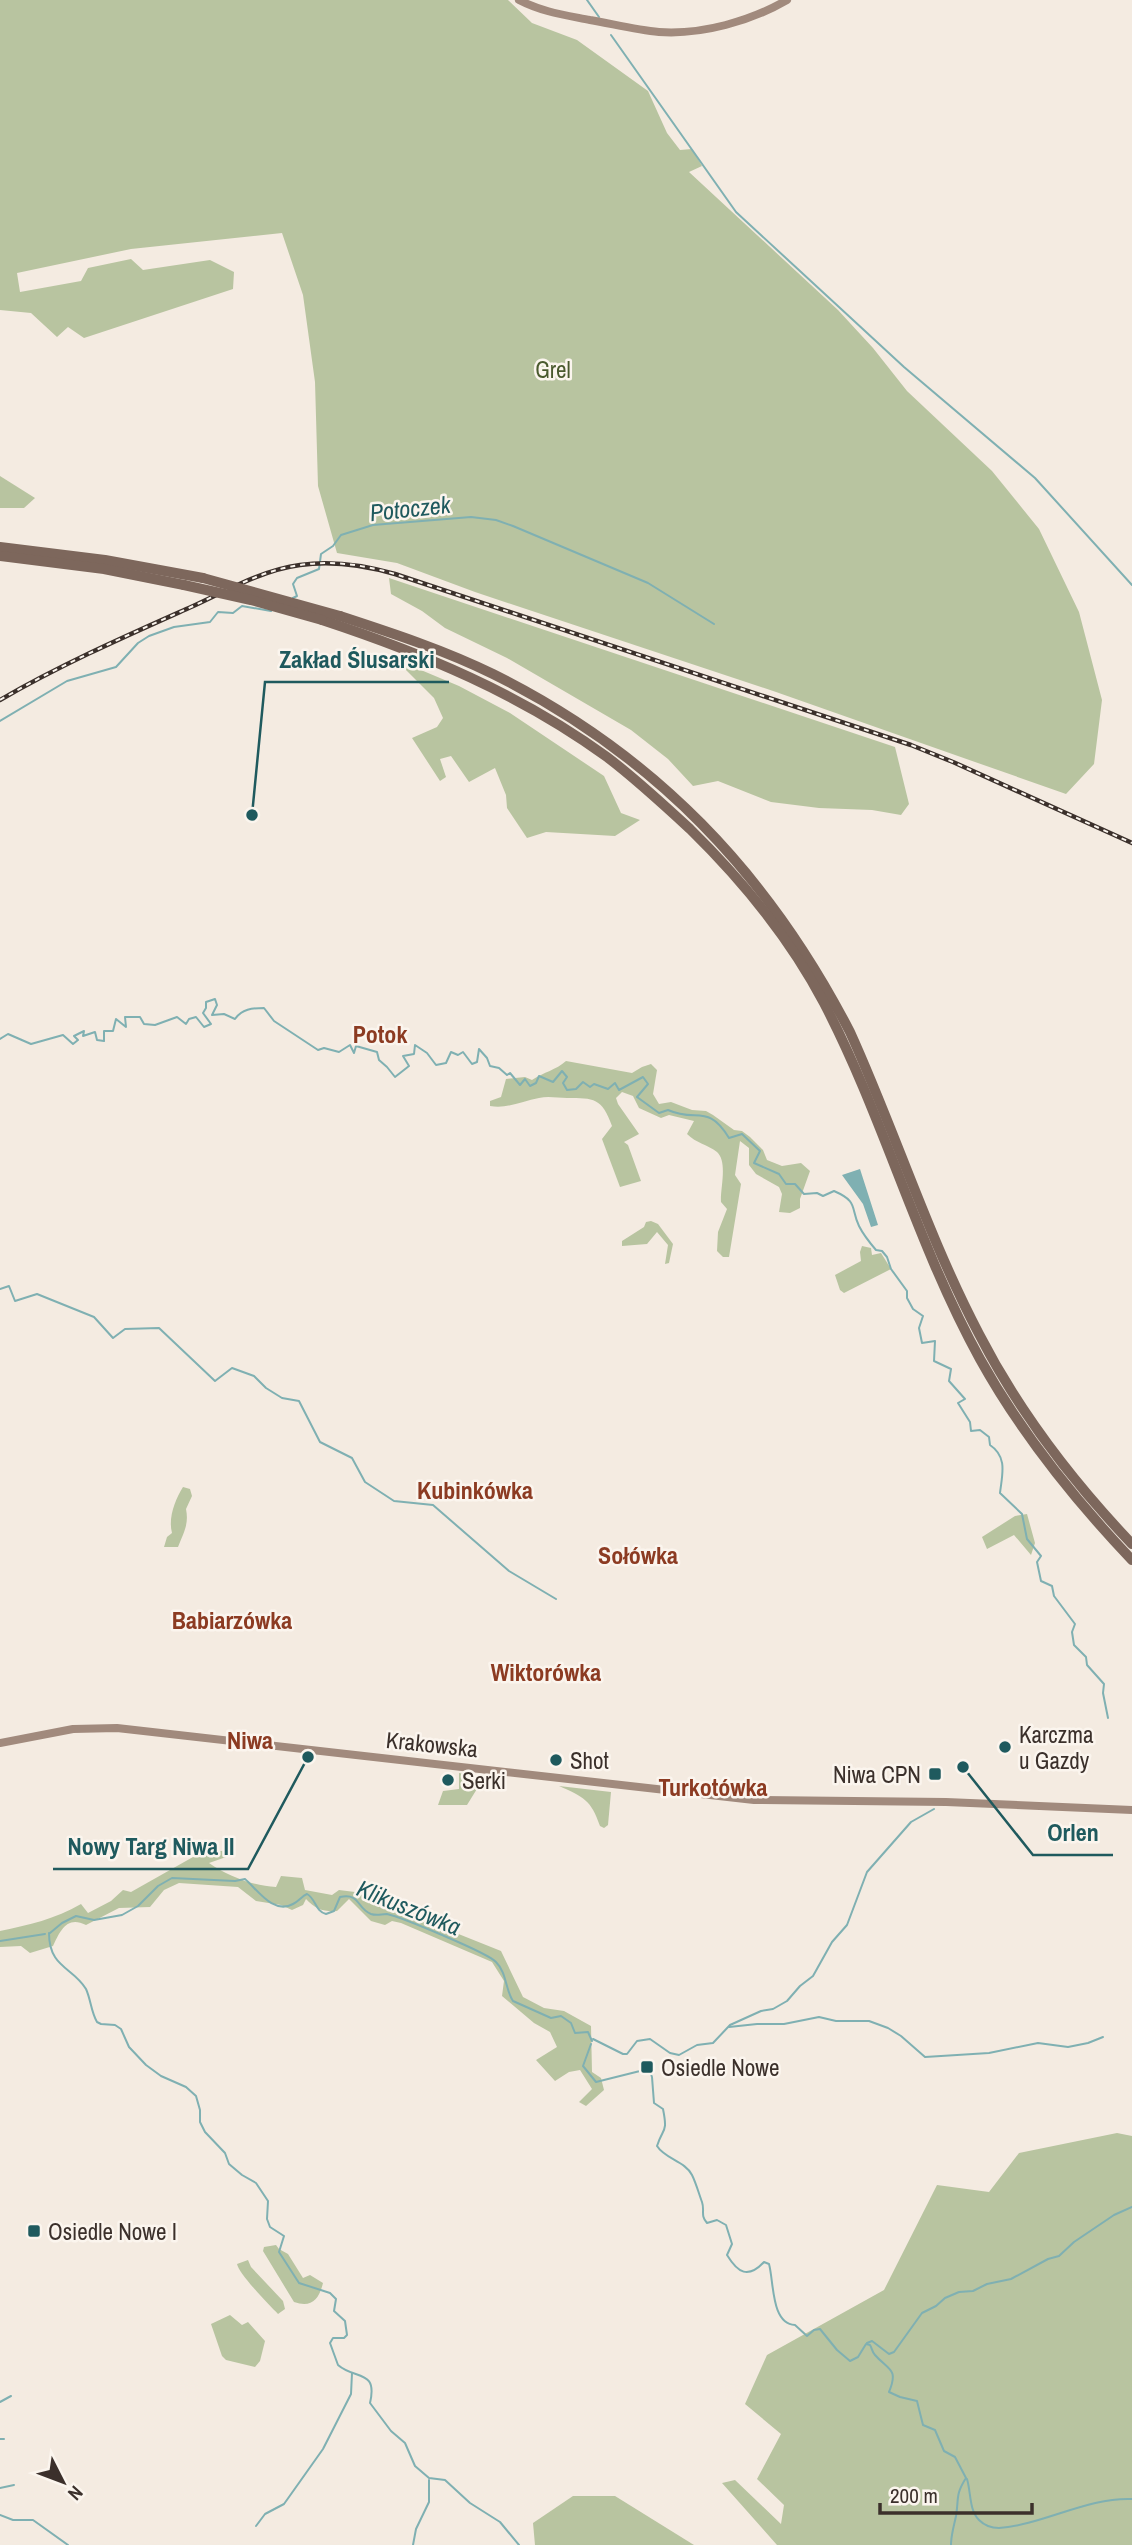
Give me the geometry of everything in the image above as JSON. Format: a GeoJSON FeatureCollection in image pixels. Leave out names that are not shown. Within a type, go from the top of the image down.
{"type":"FeatureCollection","features":[{"type":"Feature","properties":{"kind":"main road"},"geometry":{"type":"LineString","coordinates":[[519,0],[546,12],[660,32],[737,22],[772,9],[787,0]]}},
{"type":"Feature","properties":{"kind":"main road"},"geometry":{"type":"LineString","coordinates":[[0,547],[95,559],[203,578],[340,616],[453,656],[536,697],[606,741],[664,789],[755,881],[832,996],[869,1073],[931,1230],[979,1335],[1010,1389],[1059,1460],[1132,1544]]}},
{"type":"Feature","properties":{"kind":"main road"},"geometry":{"type":"LineString","coordinates":[[0,556],[104,569],[251,600],[322,620],[422,656],[502,693],[590,746],[656,798],[721,860],[752,896],[813,985],[874,1112],[944,1284],[979,1358],[1013,1414],[1051,1466],[1132,1560]]}},
{"type":"Feature","properties":{"kind":"main road","name":"Krakowska"},"geometry":{"type":"LineString","coordinates":[[0,1744],[73,1729],[117,1728],[754,1800],[1132,1810]]}},
{"type":"Feature","properties":{"kind":"green space","name":"Grel"},"geometry":{"type":"Polygon","coordinates":[[[0,0],[508,0],[532,23],[577,40],[648,91],[667,133],[680,150],[692,149],[702,166],[689,172],[838,310],[907,391],[992,471],[1039,529],[1079,612],[1102,700],[1094,764],[1066,794],[397,563],[337,553],[318,486],[315,382],[303,295],[282,233],[131,249],[17,273],[20,292],[81,281],[88,268],[131,259],[143,270],[210,260],[234,272],[233,289],[84,338],[68,327],[57,337],[31,313],[0,310],[0,0]]]}},
{"type":"Feature","properties":{"kind":"green space"},"geometry":{"type":"Polygon","coordinates":[[[0,476],[35,498],[24,508],[0,508],[0,476]]]}},
{"type":"Feature","properties":{"kind":"green space"},"geometry":{"type":"Polygon","coordinates":[[[389,578],[895,747],[909,804],[901,815],[771,802],[718,781],[693,786],[668,759],[631,730],[507,658],[445,628],[422,611],[391,594],[389,578]]]}},
{"type":"Feature","properties":{"kind":"green space"},"geometry":{"type":"Polygon","coordinates":[[[409,665],[459,686],[510,713],[604,776],[621,813],[640,820],[615,836],[546,832],[527,838],[507,808],[506,795],[495,768],[469,782],[451,756],[440,759],[446,777],[440,781],[412,738],[437,727],[443,718],[434,698],[403,667],[409,665]]]}},
{"type":"Feature","properties":{"kind":"green space"},"geometry":{"type":"Polygon","coordinates":[[[566,1061],[632,1073],[651,1064],[657,1070],[653,1094],[659,1104],[671,1102],[692,1110],[706,1111],[734,1130],[742,1131],[750,1137],[763,1150],[767,1160],[782,1166],[801,1163],[810,1171],[800,1199],[800,1208],[790,1213],[779,1212],[782,1194],[779,1187],[756,1174],[749,1165],[749,1148],[740,1141],[735,1175],[741,1184],[729,1257],[723,1257],[717,1251],[718,1232],[727,1209],[721,1202],[722,1162],[717,1152],[687,1134],[694,1121],[669,1115],[661,1118],[639,1108],[633,1096],[622,1092],[616,1098],[618,1104],[639,1134],[624,1142],[628,1145],[641,1181],[620,1187],[602,1139],[612,1126],[605,1110],[596,1102],[584,1098],[546,1097],[509,1106],[490,1106],[490,1101],[501,1097],[506,1079],[525,1077],[532,1080],[566,1061]]]}},
{"type":"Feature","properties":{"kind":"green space"},"geometry":{"type":"Polygon","coordinates":[[[651,1221],[658,1224],[673,1244],[669,1263],[665,1264],[668,1245],[657,1232],[647,1244],[622,1246],[622,1241],[651,1221]]]}},
{"type":"Feature","properties":{"kind":"green space"},"geometry":{"type":"Polygon","coordinates":[[[862,1246],[871,1248],[872,1255],[881,1253],[891,1269],[844,1293],[840,1290],[835,1275],[861,1261],[862,1246]]]}},
{"type":"Feature","properties":{"kind":"green space"},"geometry":{"type":"Polygon","coordinates":[[[183,1487],[190,1489],[192,1496],[186,1509],[185,1528],[178,1547],[164,1547],[167,1537],[172,1533],[173,1509],[183,1487]]]}},
{"type":"Feature","properties":{"kind":"green space"},"geometry":{"type":"Polygon","coordinates":[[[1027,1514],[1035,1543],[1031,1555],[1014,1535],[987,1549],[982,1537],[1015,1516],[1027,1514]]]}},
{"type":"Feature","properties":{"kind":"green space"},"geometry":{"type":"Polygon","coordinates":[[[459,1773],[487,1778],[467,1805],[438,1805],[443,1791],[459,1789],[459,1773]]]}},
{"type":"Feature","properties":{"kind":"green space"},"geometry":{"type":"Polygon","coordinates":[[[559,1786],[611,1792],[608,1825],[604,1828],[600,1826],[586,1800],[559,1786]]]}},
{"type":"Feature","properties":{"kind":"green space"},"geometry":{"type":"Polygon","coordinates":[[[226,1850],[229,1856],[209,1863],[241,1880],[276,1887],[281,1876],[302,1878],[305,1890],[332,1895],[339,1890],[379,1895],[391,1906],[410,1911],[431,1923],[501,1951],[523,1997],[544,2008],[564,2011],[591,2026],[592,2072],[601,2078],[604,2090],[586,2106],[579,2102],[592,2089],[580,2070],[569,2072],[555,2081],[536,2060],[557,2047],[550,2032],[534,2023],[502,1996],[504,1981],[492,1962],[401,1923],[392,1921],[385,1925],[371,1921],[349,1899],[337,1911],[320,1909],[306,1899],[303,1905],[292,1910],[281,1905],[256,1901],[238,1887],[179,1883],[164,1890],[150,1907],[119,1908],[86,1925],[79,1922],[69,1923],[53,1946],[30,1953],[21,1946],[0,1947],[0,1931],[42,1921],[81,1904],[88,1913],[111,1901],[123,1890],[131,1892],[193,1857],[226,1850]]]}},
{"type":"Feature","properties":{"kind":"green space"},"geometry":{"type":"Polygon","coordinates":[[[1117,2133],[1132,2136],[1132,2545],[777,2545],[722,2483],[735,2480],[781,2524],[784,2505],[757,2479],[781,2434],[745,2404],[767,2355],[884,2290],[937,2185],[989,2192],[1019,2153],[1117,2133]]]}},
{"type":"Feature","properties":{"kind":"green space"},"geometry":{"type":"Polygon","coordinates":[[[276,2245],[288,2254],[303,2278],[310,2275],[323,2283],[317,2298],[310,2303],[294,2302],[263,2251],[264,2247],[276,2245]]]}},
{"type":"Feature","properties":{"kind":"green space"},"geometry":{"type":"Polygon","coordinates":[[[248,2260],[251,2267],[283,2301],[285,2309],[278,2314],[239,2269],[237,2264],[248,2260]]]}},
{"type":"Feature","properties":{"kind":"green space"},"geometry":{"type":"Polygon","coordinates":[[[230,2315],[242,2325],[248,2322],[265,2341],[260,2361],[255,2367],[226,2360],[222,2356],[211,2324],[230,2315]]]}},
{"type":"Feature","properties":{"kind":"green space"},"geometry":{"type":"Polygon","coordinates":[[[573,2496],[615,2496],[694,2545],[535,2545],[533,2523],[573,2496]]]}},
{"type":"Feature","properties":{"kind":"water"},"geometry":{"type":"Polygon","coordinates":[[[860,1169],[878,1225],[871,1227],[863,1204],[842,1175],[860,1169]]]}},
{"type":"Feature","properties":{"kind":"waterway"},"geometry":{"type":"LineString","coordinates":[[587,0],[599,17]]}},
{"type":"Feature","properties":{"kind":"waterway"},"geometry":{"type":"LineString","coordinates":[[611,35],[736,212],[904,367],[1035,478],[1132,585]]}},
{"type":"Feature","properties":{"kind":"waterway","name":"Potoczek"},"geometry":{"type":"LineString","coordinates":[[293,598],[297,596],[293,584],[297,578],[319,569],[321,554],[333,546],[341,535],[373,525],[471,517],[496,520],[513,526],[648,583],[714,624]]}},
{"type":"Feature","properties":{"kind":"waterway","name":"Potoczek"},"geometry":{"type":"LineString","coordinates":[[0,721],[67,681],[116,667],[138,643],[149,636],[174,627],[210,622],[218,612],[233,613],[242,606],[271,611]]}},
{"type":"Feature","properties":{"kind":"waterway"},"geometry":{"type":"LineString","coordinates":[[0,1039],[8,1034],[31,1044],[63,1035],[73,1044],[78,1040],[74,1036],[84,1031],[83,1036],[95,1032],[97,1040],[104,1041],[104,1031],[113,1031],[116,1019],[126,1027],[125,1017],[140,1017],[144,1024],[155,1025],[177,1017],[186,1024],[189,1019],[196,1017],[204,1027],[211,1024],[203,1013],[206,1002],[215,999],[217,1005],[212,1015],[224,1014],[235,1019],[248,1010],[264,1008],[274,1021],[318,1050],[324,1048],[339,1052],[350,1045],[354,1053],[356,1046],[377,1052],[379,1060],[395,1077],[409,1066],[403,1056],[414,1054],[415,1045],[427,1053],[436,1065],[446,1063],[451,1052],[458,1055],[463,1052],[472,1064],[477,1062],[479,1049],[490,1066],[499,1068],[507,1075],[510,1073],[520,1085],[525,1079],[530,1086],[536,1083],[539,1076],[553,1082],[562,1071],[567,1077],[563,1083],[567,1090],[576,1089],[583,1082],[590,1087],[594,1084],[608,1089],[615,1083],[619,1090],[643,1077],[648,1084],[637,1097],[659,1113],[668,1110],[678,1114],[708,1117],[722,1127],[729,1138],[742,1134],[760,1151],[754,1163],[779,1174],[786,1184],[795,1184],[804,1194],[817,1193],[823,1196],[834,1191],[847,1198],[851,1202],[859,1226],[876,1250],[882,1251],[887,1257],[891,1269],[907,1291],[907,1298],[913,1309],[923,1316],[919,1328],[922,1343],[935,1341],[934,1361],[951,1369],[949,1381],[965,1399],[958,1403],[970,1422],[971,1431],[980,1430],[989,1437],[990,1445],[999,1455],[1002,1461],[1000,1493],[1022,1514],[1027,1539],[1041,1556],[1037,1562],[1041,1581],[1052,1586],[1054,1596],[1075,1624],[1072,1632],[1074,1645],[1086,1657],[1087,1665],[1104,1684],[1108,1718]]}},
{"type":"Feature","properties":{"kind":"waterway"},"geometry":{"type":"LineString","coordinates":[[0,1289],[9,1286],[15,1301],[37,1294],[94,1317],[113,1338],[125,1329],[159,1328],[215,1381],[232,1368],[254,1376],[282,1398],[299,1401],[320,1442],[352,1458],[365,1482],[394,1501],[433,1505],[509,1571],[556,1599]]}},
{"type":"Feature","properties":{"kind":"waterway"},"geometry":{"type":"LineString","coordinates":[[593,2039],[623,2054],[627,2054],[637,2041],[650,2039],[670,2053],[679,2055],[697,2045],[713,2043],[730,2025],[787,2001],[813,1976],[832,1942],[847,1925],[867,1872],[911,1822],[934,1809]]}},
{"type":"Feature","properties":{"kind":"waterway","name":"Klikuszówka"},"geometry":{"type":"LineString","coordinates":[[50,1933],[76,1916],[94,1920],[122,1915],[138,1906],[158,1886],[172,1878],[235,1881],[245,1879],[272,1904],[286,1906],[307,1894],[326,1914],[334,1911],[340,1897],[347,1896],[355,1899],[371,1914],[387,1914],[490,1957],[502,1971],[513,2001],[551,2018],[561,2016],[571,2023],[575,2033],[588,2032],[592,2041]]}},
{"type":"Feature","properties":{"kind":"waterway"},"geometry":{"type":"LineString","coordinates":[[49,1933],[50,1945],[57,1960],[86,1989],[97,2022],[115,2025],[121,2029],[129,2047],[146,2065],[161,2076],[186,2087],[196,2096],[200,2122],[205,2132],[225,2153],[229,2164],[256,2183],[268,2201],[267,2219],[270,2227],[284,2236],[279,2252],[299,2283],[330,2293],[336,2299],[334,2311],[345,2321],[347,2335],[344,2338],[333,2338],[330,2343],[338,2365],[368,2380],[372,2392],[370,2403],[391,2431],[405,2443],[415,2466],[429,2478],[445,2480],[470,2503],[500,2522],[519,2545]]}},
{"type":"Feature","properties":{"kind":"waterway","name":"Klikuszówka"},"geometry":{"type":"LineString","coordinates":[[0,1941],[45,1934]]}},
{"type":"Feature","properties":{"kind":"waterway"},"geometry":{"type":"LineString","coordinates":[[729,2027],[784,2024],[819,2017],[836,2021],[869,2021],[901,2036],[925,2057],[989,2053],[1038,2043],[1068,2047],[1103,2037]]}},
{"type":"Feature","properties":{"kind":"waterway","name":"Klikuszówka"},"geometry":{"type":"LineString","coordinates":[[591,2044],[583,2066],[596,2082],[644,2070]]}},
{"type":"Feature","properties":{"kind":"waterway","name":"Klikuszówka"},"geometry":{"type":"LineString","coordinates":[[649,2069],[654,2103],[663,2109],[665,2123],[657,2146],[689,2170],[707,2223],[717,2220],[726,2225],[732,2244],[727,2255],[731,2261],[744,2272],[753,2271],[764,2262],[769,2264],[775,2301],[782,2318],[807,2336],[820,2329],[850,2361],[858,2357],[866,2344],[870,2345],[874,2354],[891,2370],[893,2378],[889,2392],[917,2401],[923,2425],[935,2430],[944,2451],[955,2457],[966,2478],[959,2493],[951,2545]]}},
{"type":"Feature","properties":{"kind":"waterway"},"geometry":{"type":"LineString","coordinates":[[867,2343],[872,2341],[889,2354],[894,2352],[922,2313],[945,2298],[1011,2279],[1059,2256],[1074,2242],[1114,2215],[1132,2207]]}},
{"type":"Feature","properties":{"kind":"waterway"},"geometry":{"type":"LineString","coordinates":[[256,2526],[265,2514],[284,2504],[323,2449],[351,2394],[352,2373]]}},
{"type":"Feature","properties":{"kind":"waterway"},"geometry":{"type":"LineString","coordinates":[[0,2402],[11,2396]]}},
{"type":"Feature","properties":{"kind":"waterway"},"geometry":{"type":"LineString","coordinates":[[967,2479],[976,2516],[983,2523],[996,2528],[1032,2522],[1099,2502],[1132,2499]]}},
{"type":"Feature","properties":{"kind":"waterway"},"geometry":{"type":"LineString","coordinates":[[413,2545],[416,2529],[429,2502],[429,2480]]}},
{"type":"Feature","properties":{"kind":"waterway"},"geometry":{"type":"LineString","coordinates":[[0,2488],[14,2485]]}},
{"type":"Feature","properties":{"kind":"waterway"},"geometry":{"type":"LineString","coordinates":[[0,2515],[13,2520],[33,2520],[68,2545]]}},
{"type":"Feature","properties":{"kind":"railway"},"geometry":{"type":"LineString","coordinates":[[0,700],[94,651],[258,576],[300,565],[348,564],[395,574],[911,745],[1132,843]]}},
{"type":"Feature","properties":{"kind":"place","name":"Zakład Ślusarski"},"geometry":{"type":"Point","coordinates":[252,815]}},
{"type":"Feature","properties":{"kind":"place","name":"Karczma u Gazdy"},"geometry":{"type":"Point","coordinates":[1005,1747]}},
{"type":"Feature","properties":{"kind":"place","name":"Nowy Targ Niwa II"},"geometry":{"type":"Point","coordinates":[308,1757]}},
{"type":"Feature","properties":{"kind":"place","name":"Shot"},"geometry":{"type":"Point","coordinates":[556,1760]}},
{"type":"Feature","properties":{"kind":"place","name":"Orlen"},"geometry":{"type":"Point","coordinates":[963,1767]}},
{"type":"Feature","properties":{"kind":"place","name":"Niwa CPN"},"geometry":{"type":"Point","coordinates":[935,1774]}},
{"type":"Feature","properties":{"kind":"place","name":"Serki"},"geometry":{"type":"Point","coordinates":[448,1780]}},
{"type":"Feature","properties":{"kind":"place","name":"Osiedle Nowe"},"geometry":{"type":"Point","coordinates":[647,2067]}},
{"type":"Feature","properties":{"kind":"place","name":"Osiedle Nowe I"},"geometry":{"type":"Point","coordinates":[34,2231]}},
{"type":"Feature","properties":{"kind":"district","name":"Potok"},"geometry":{"type":"Point","coordinates":[380,1034]}},
{"type":"Feature","properties":{"kind":"district","name":"Kubinkówka"},"geometry":{"type":"Point","coordinates":[475,1490]}},
{"type":"Feature","properties":{"kind":"district","name":"Sołówka"},"geometry":{"type":"Point","coordinates":[638,1555]}},
{"type":"Feature","properties":{"kind":"district","name":"Babiarzówka"},"geometry":{"type":"Point","coordinates":[232,1620]}},
{"type":"Feature","properties":{"kind":"district","name":"Wiktorówka"},"geometry":{"type":"Point","coordinates":[546,1672]}},
{"type":"Feature","properties":{"kind":"district","name":"Niwa"},"geometry":{"type":"Point","coordinates":[250,1740]}},
{"type":"Feature","properties":{"kind":"district","name":"Turkotówka"},"geometry":{"type":"Point","coordinates":[713,1787]}}]}
